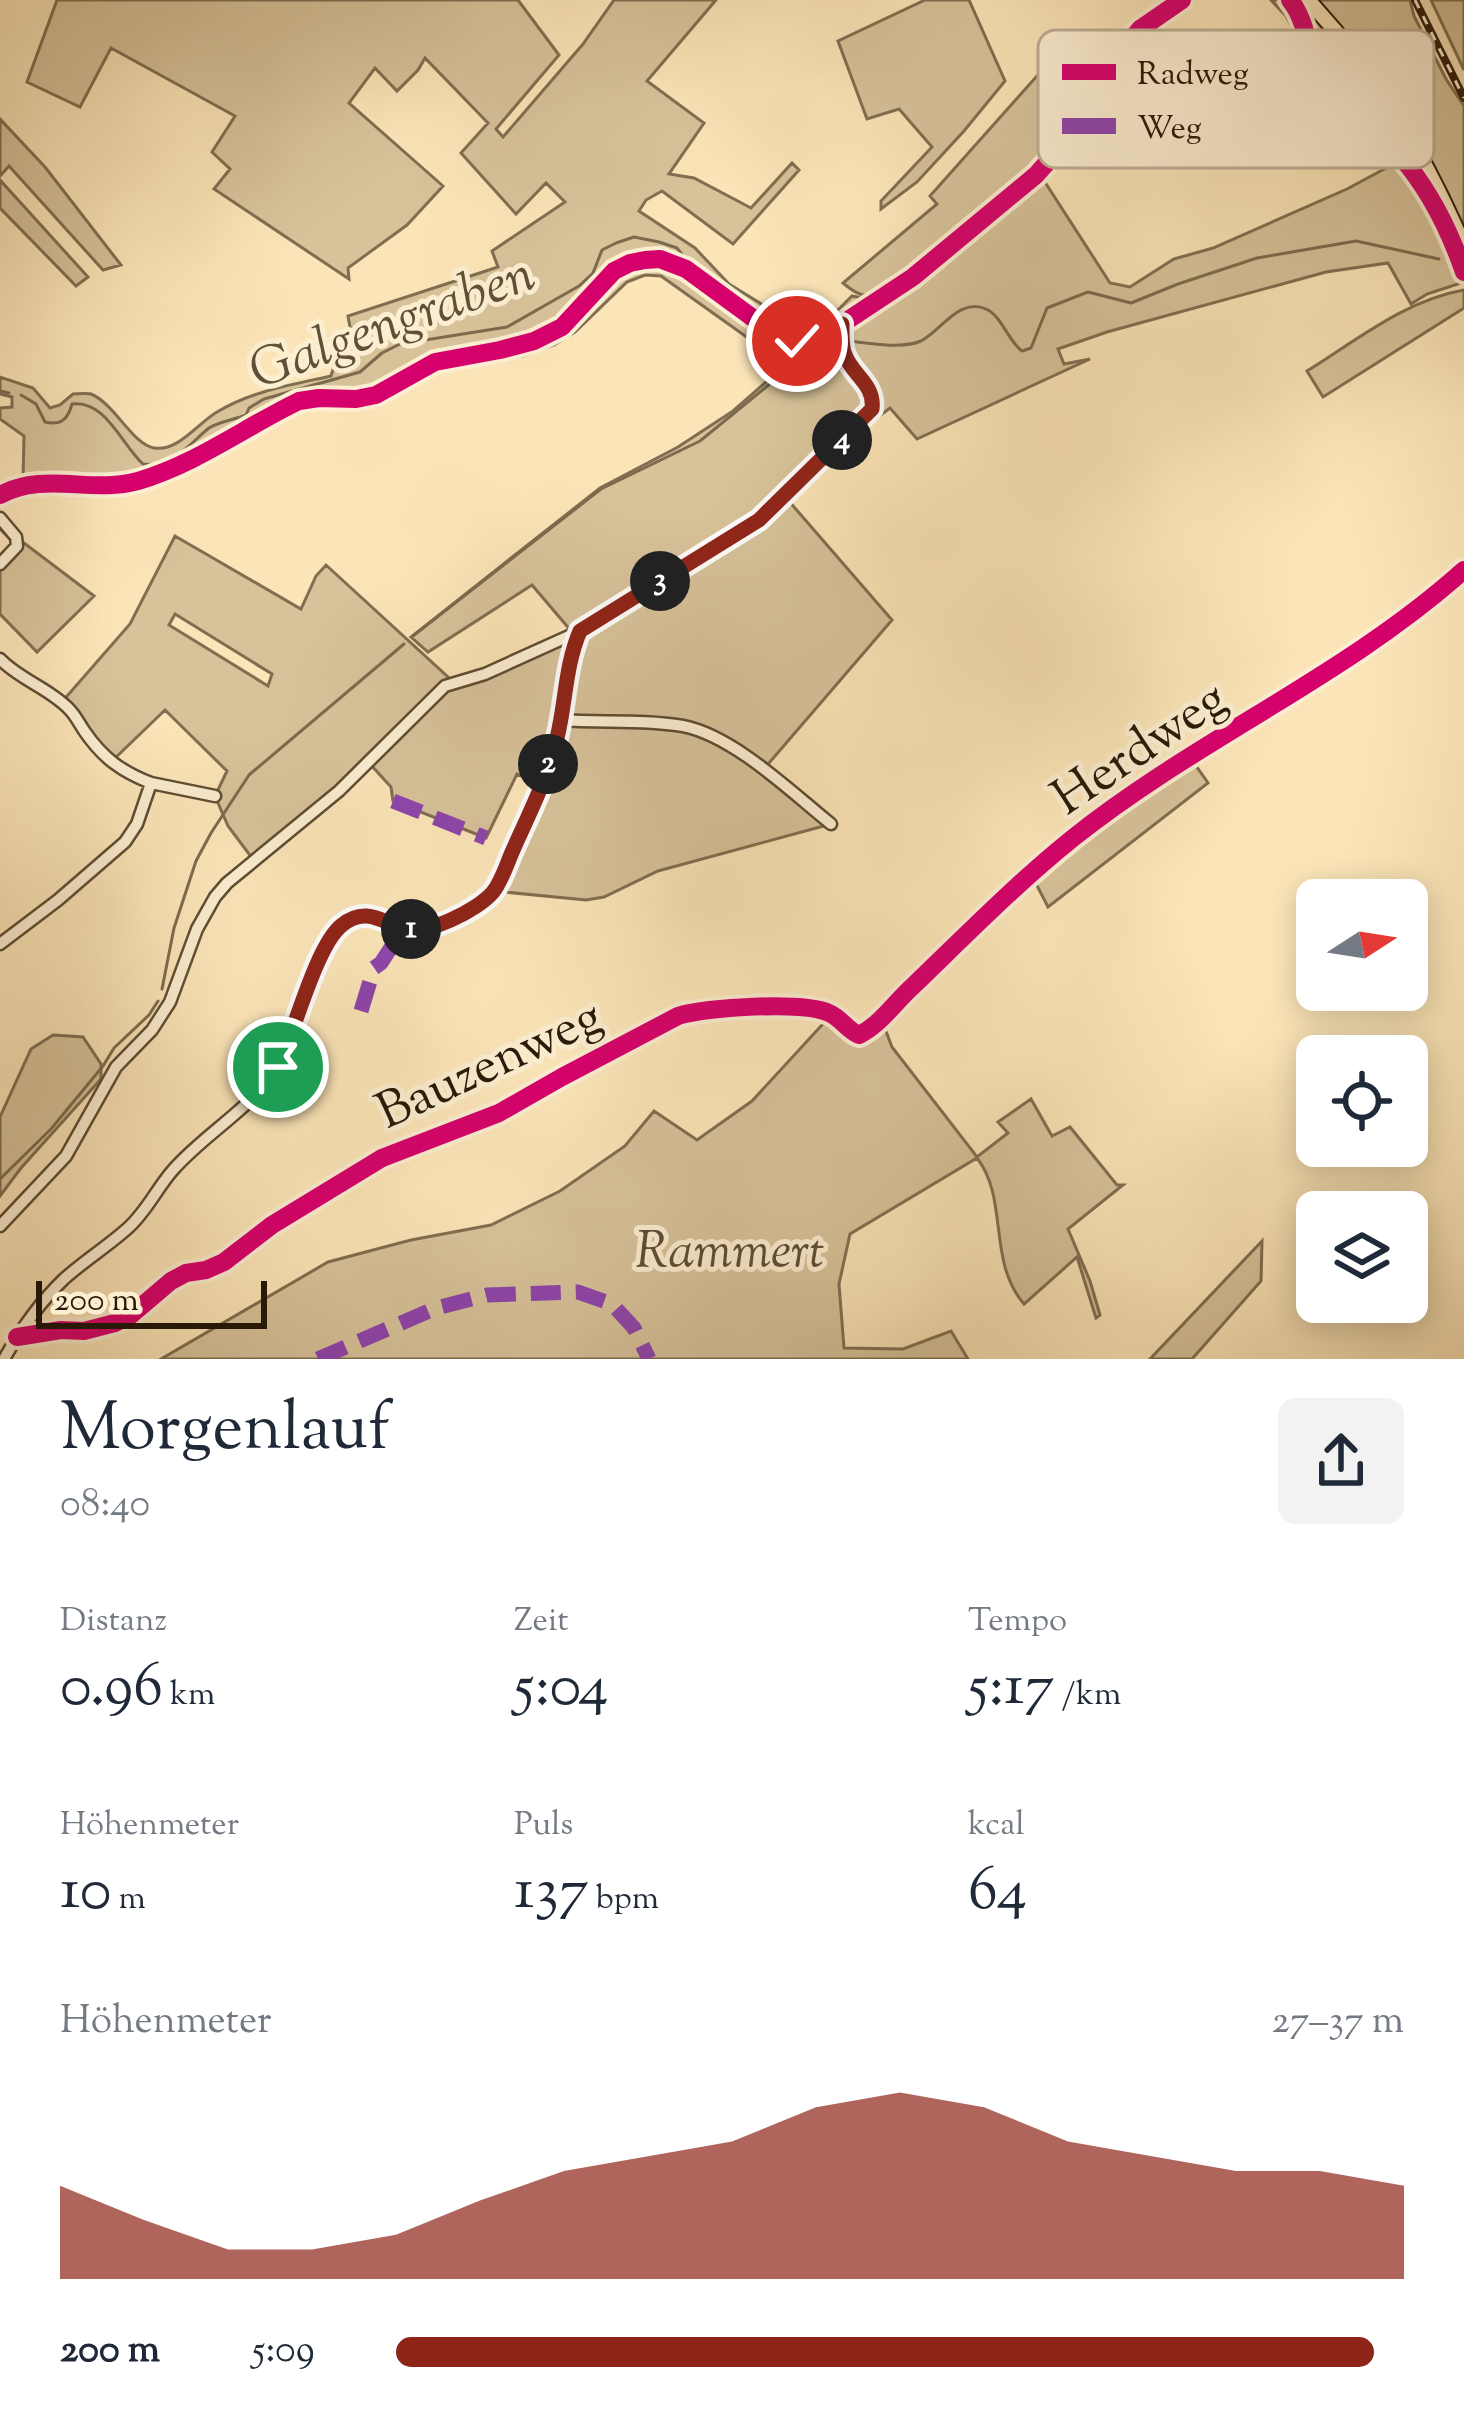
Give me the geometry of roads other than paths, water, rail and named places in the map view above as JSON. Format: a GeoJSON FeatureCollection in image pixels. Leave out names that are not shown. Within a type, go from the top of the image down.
{"type":"FeatureCollection","features":[{"type":"Feature","properties":{"kind":"main road"},"geometry":{"type":"LineString","coordinates":[[1308,0],[1336,30]]}},
{"type":"Feature","properties":{"kind":"main road"},"geometry":{"type":"LineString","coordinates":[[1319,0],[1336,30]]}},
{"type":"Feature","properties":{"kind":"main road"},"geometry":{"type":"LineString","coordinates":[[1428,168],[1464,246]]}},
{"type":"Feature","properties":{"kind":"street"},"geometry":{"type":"LineString","coordinates":[[1139,30],[1182,0]]}},
{"type":"Feature","properties":{"kind":"street"},"geometry":{"type":"LineString","coordinates":[[0,495],[30,482],[104,487],[136,482],[298,401],[376,395],[435,362],[534,340],[562,327],[614,271],[630,263],[660,259],[686,269],[790,340],[842,329],[913,277],[1042,168]]}},
{"type":"Feature","properties":{"kind":"street"},"geometry":{"type":"LineString","coordinates":[[0,1226],[65,1156],[116,1067],[152,1030],[170,1002],[197,929],[227,883],[339,791],[445,686],[485,674],[580,631],[759,520],[861,422],[872,409],[872,394],[846,357],[842,329]]}},
{"type":"Feature","properties":{"kind":"street"},"geometry":{"type":"LineString","coordinates":[[0,518],[17,545],[0,564]]}},
{"type":"Feature","properties":{"kind":"street","name":"Herdweg"},"geometry":{"type":"LineString","coordinates":[[881,1018],[1071,839],[1358,652],[1464,571]]}},
{"type":"Feature","properties":{"kind":"street"},"geometry":{"type":"LineString","coordinates":[[4,1359],[32,1313],[64,1279],[130,1227],[172,1170],[264,1086],[290,1043],[323,954],[343,924],[366,915],[403,929],[433,928],[494,891],[556,742],[571,651],[580,631]]}},
{"type":"Feature","properties":{"kind":"street"},"geometry":{"type":"LineString","coordinates":[[0,659],[69,709],[98,751],[126,773],[215,796]]}},
{"type":"Feature","properties":{"kind":"street"},"geometry":{"type":"LineString","coordinates":[[561,720],[686,727],[770,775],[831,824]]}},
{"type":"Feature","properties":{"kind":"street"},"geometry":{"type":"LineString","coordinates":[[0,944],[125,842],[152,783]]}},
{"type":"Feature","properties":{"kind":"street","name":"Bauzenweg"},"geometry":{"type":"LineString","coordinates":[[17,1337],[84,1330],[131,1316],[171,1281],[224,1262],[272,1226],[382,1158],[499,1113],[694,1010],[811,1008],[833,1013],[860,1035],[881,1018]]}},
{"type":"Feature","properties":{"kind":"waterway","name":"Galgengraben"},"geometry":{"type":"LineString","coordinates":[[21,395],[36,404],[45,422],[63,420],[72,404],[94,409],[143,464],[154,464],[179,454],[209,428],[246,415],[264,399],[360,372],[400,344],[507,327],[579,286],[593,273],[602,250],[616,243],[634,237],[659,242],[677,248],[692,267]]}},
{"type":"Feature","properties":{"kind":"waterway","name":"Galgengraben"},"geometry":{"type":"LineString","coordinates":[[845,341],[913,344],[959,311],[976,307],[996,317],[1022,351],[1031,348],[1047,308],[1088,292],[1131,303],[1257,258],[1356,241],[1439,259]]}},
{"type":"Feature","properties":{"kind":"waterway","name":"Galgengraben"},"geometry":{"type":"LineString","coordinates":[[753,311],[774,327]]}},
{"type":"Feature","properties":{"kind":"waterway","name":"Galgengraben"},"geometry":{"type":"LineString","coordinates":[[788,333],[808,333]]}},
{"type":"Feature","properties":{"kind":"waterway","name":"Galgengraben"},"geometry":{"type":"LineString","coordinates":[[816,339],[836,340]]}},
{"type":"Feature","properties":{"kind":"waterway"},"geometry":{"type":"LineString","coordinates":[[413,636],[601,489],[700,441],[771,383],[801,351]]}},
{"type":"Feature","properties":{"kind":"waterway","name":"Galgengraben"},"geometry":{"type":"LineString","coordinates":[[0,391],[9,393]]}},
{"type":"Feature","properties":{"kind":"waterway"},"geometry":{"type":"LineString","coordinates":[[162,989],[174,928],[196,861],[249,775],[404,644]]}},
{"type":"Feature","properties":{"kind":"waterway"},"geometry":{"type":"LineString","coordinates":[[0,1179],[51,1129],[114,1048],[158,1001]]}},
{"type":"Feature","properties":{"kind":"railway"},"geometry":{"type":"LineString","coordinates":[[1415,0],[1430,30]]}},
{"type":"Feature","properties":{"kind":"railway"},"geometry":{"type":"LineString","coordinates":[[1434,38],[1464,98]]}},
{"type":"Feature","properties":{"kind":"park label","name":"Rammert"},"geometry":{"type":"Point","coordinates":[730,1248]}}]}
